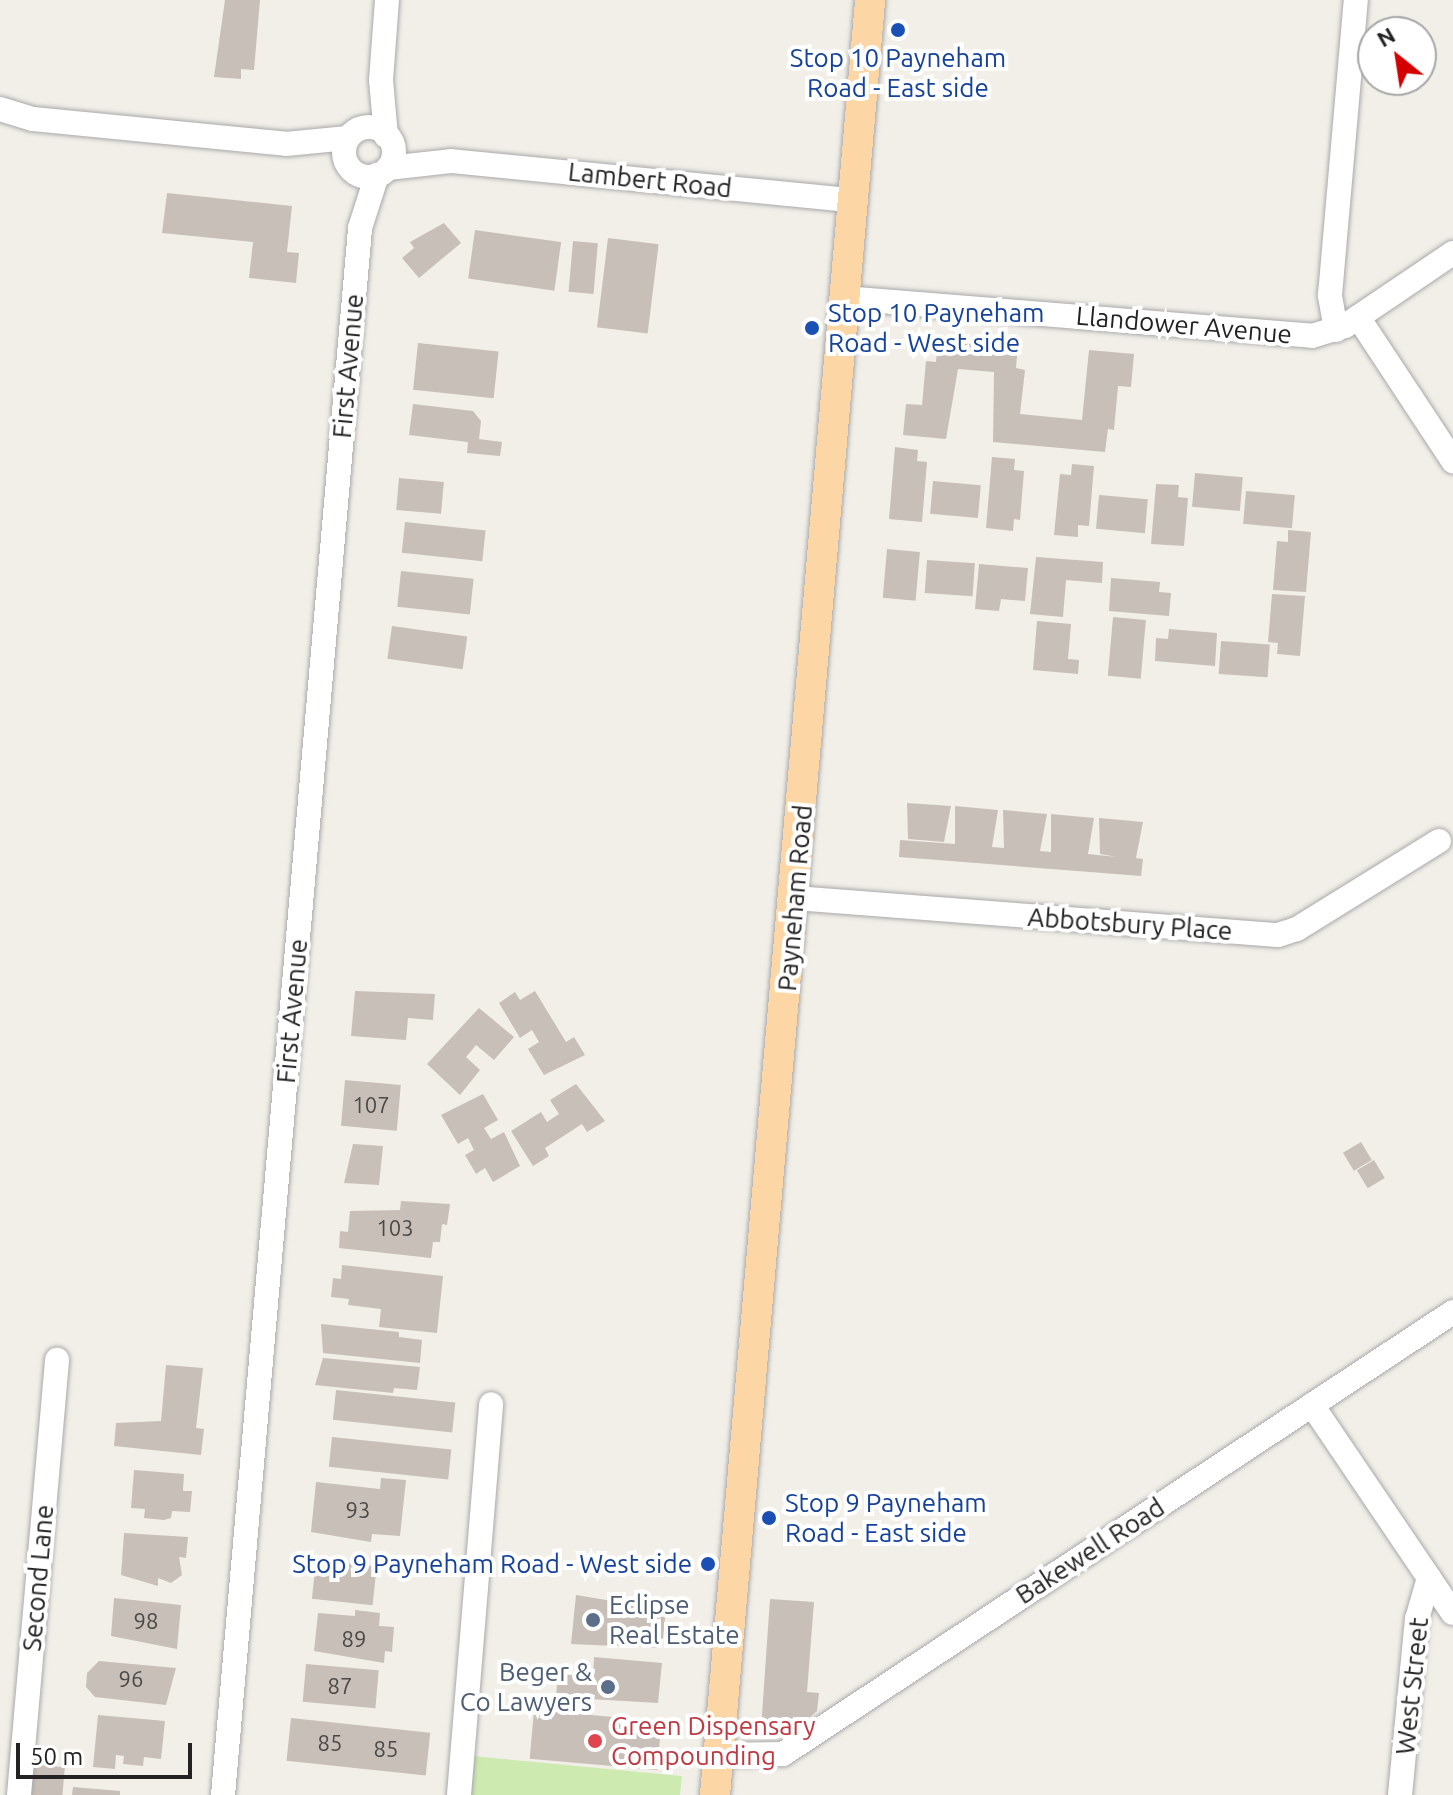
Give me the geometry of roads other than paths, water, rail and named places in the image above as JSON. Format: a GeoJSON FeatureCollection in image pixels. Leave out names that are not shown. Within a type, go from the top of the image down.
{"type":"FeatureCollection","features":[{"type":"Feature","properties":{"kind":"main road","name":"Payneham Road"},"geometry":{"type":"LineString","coordinates":[[715,1795],[795,898],[850,200],[870,0]]}},
{"type":"Feature","properties":{"kind":"street"},"geometry":{"type":"LineString","coordinates":[[286,144],[349,167],[362,177],[382,172],[393,159],[381,80],[387,0]]}},
{"type":"Feature","properties":{"kind":"street"},"geometry":{"type":"LineString","coordinates":[[1336,330],[1330,295],[1356,0]]}},
{"type":"Feature","properties":{"kind":"street"},"geometry":{"type":"LineString","coordinates":[[349,167],[355,134],[381,80]]}},
{"type":"Feature","properties":{"kind":"street"},"geometry":{"type":"LineString","coordinates":[[0,109],[33,119],[286,144],[375,128],[388,138]]}},
{"type":"Feature","properties":{"kind":"street"},"geometry":{"type":"LineString","coordinates":[[0,123],[33,119]]}},
{"type":"Feature","properties":{"kind":"street","name":"Lambert Road"},"geometry":{"type":"LineString","coordinates":[[388,138],[451,161],[850,200]]}},
{"type":"Feature","properties":{"kind":"street","name":"Lambert Road"},"geometry":{"type":"LineString","coordinates":[[382,172],[451,161]]}},
{"type":"Feature","properties":{"kind":"street","name":"First Avenue"},"geometry":{"type":"LineString","coordinates":[[223,1795],[360,228],[349,167]]}},
{"type":"Feature","properties":{"kind":"street","name":"First Avenue"},"geometry":{"type":"LineString","coordinates":[[360,228],[382,172]]}},
{"type":"Feature","properties":{"kind":"street","name":"Llandower Avenue"},"geometry":{"type":"LineString","coordinates":[[844,298],[1312,336],[1336,330],[1453,253]]}},
{"type":"Feature","properties":{"kind":"street"},"geometry":{"type":"LineString","coordinates":[[1358,317],[1453,461]]}},
{"type":"Feature","properties":{"kind":"street","name":"Abbotsbury Place"},"geometry":{"type":"LineString","coordinates":[[795,898],[1288,934],[1439,841]]}},
{"type":"Feature","properties":{"kind":"street","name":"Bakewell Road"},"geometry":{"type":"LineString","coordinates":[[718,1755],[783,1754],[1453,1312]]}},
{"type":"Feature","properties":{"kind":"street","name":"Second Lane"},"geometry":{"type":"LineString","coordinates":[[19,1795],[57,1360]]}},
{"type":"Feature","properties":{"kind":"street"},"geometry":{"type":"LineString","coordinates":[[459,1795],[491,1404]]}},
{"type":"Feature","properties":{"kind":"street"},"geometry":{"type":"LineString","coordinates":[[1312,1405],[1453,1613]]}},
{"type":"Feature","properties":{"kind":"street","name":"West Street"},"geometry":{"type":"LineString","coordinates":[[1400,1795],[1417,1619],[1429,1578]]}},
{"type":"Feature","properties":{"kind":"place","name":"Stop 10 Payneham Road - East side"},"geometry":{"type":"Point","coordinates":[898,30]}},
{"type":"Feature","properties":{"kind":"place","name":"Stop 10 Payneham Road - West side"},"geometry":{"type":"Point","coordinates":[812,328]}},
{"type":"Feature","properties":{"kind":"place","name":"Stop 9 Payneham Road - East side"},"geometry":{"type":"Point","coordinates":[769,1518]}},
{"type":"Feature","properties":{"kind":"place","name":"Stop 9 Payneham Road - West side"},"geometry":{"type":"Point","coordinates":[708,1564]}},
{"type":"Feature","properties":{"kind":"place","name":"Eclipse Real Estate"},"geometry":{"type":"Point","coordinates":[593,1620]}},
{"type":"Feature","properties":{"kind":"place","name":"Beger & Co Lawyers"},"geometry":{"type":"Point","coordinates":[608,1687]}},
{"type":"Feature","properties":{"kind":"place","name":"Green Dispensary Compounding"},"geometry":{"type":"Point","coordinates":[595,1741]}}]}
